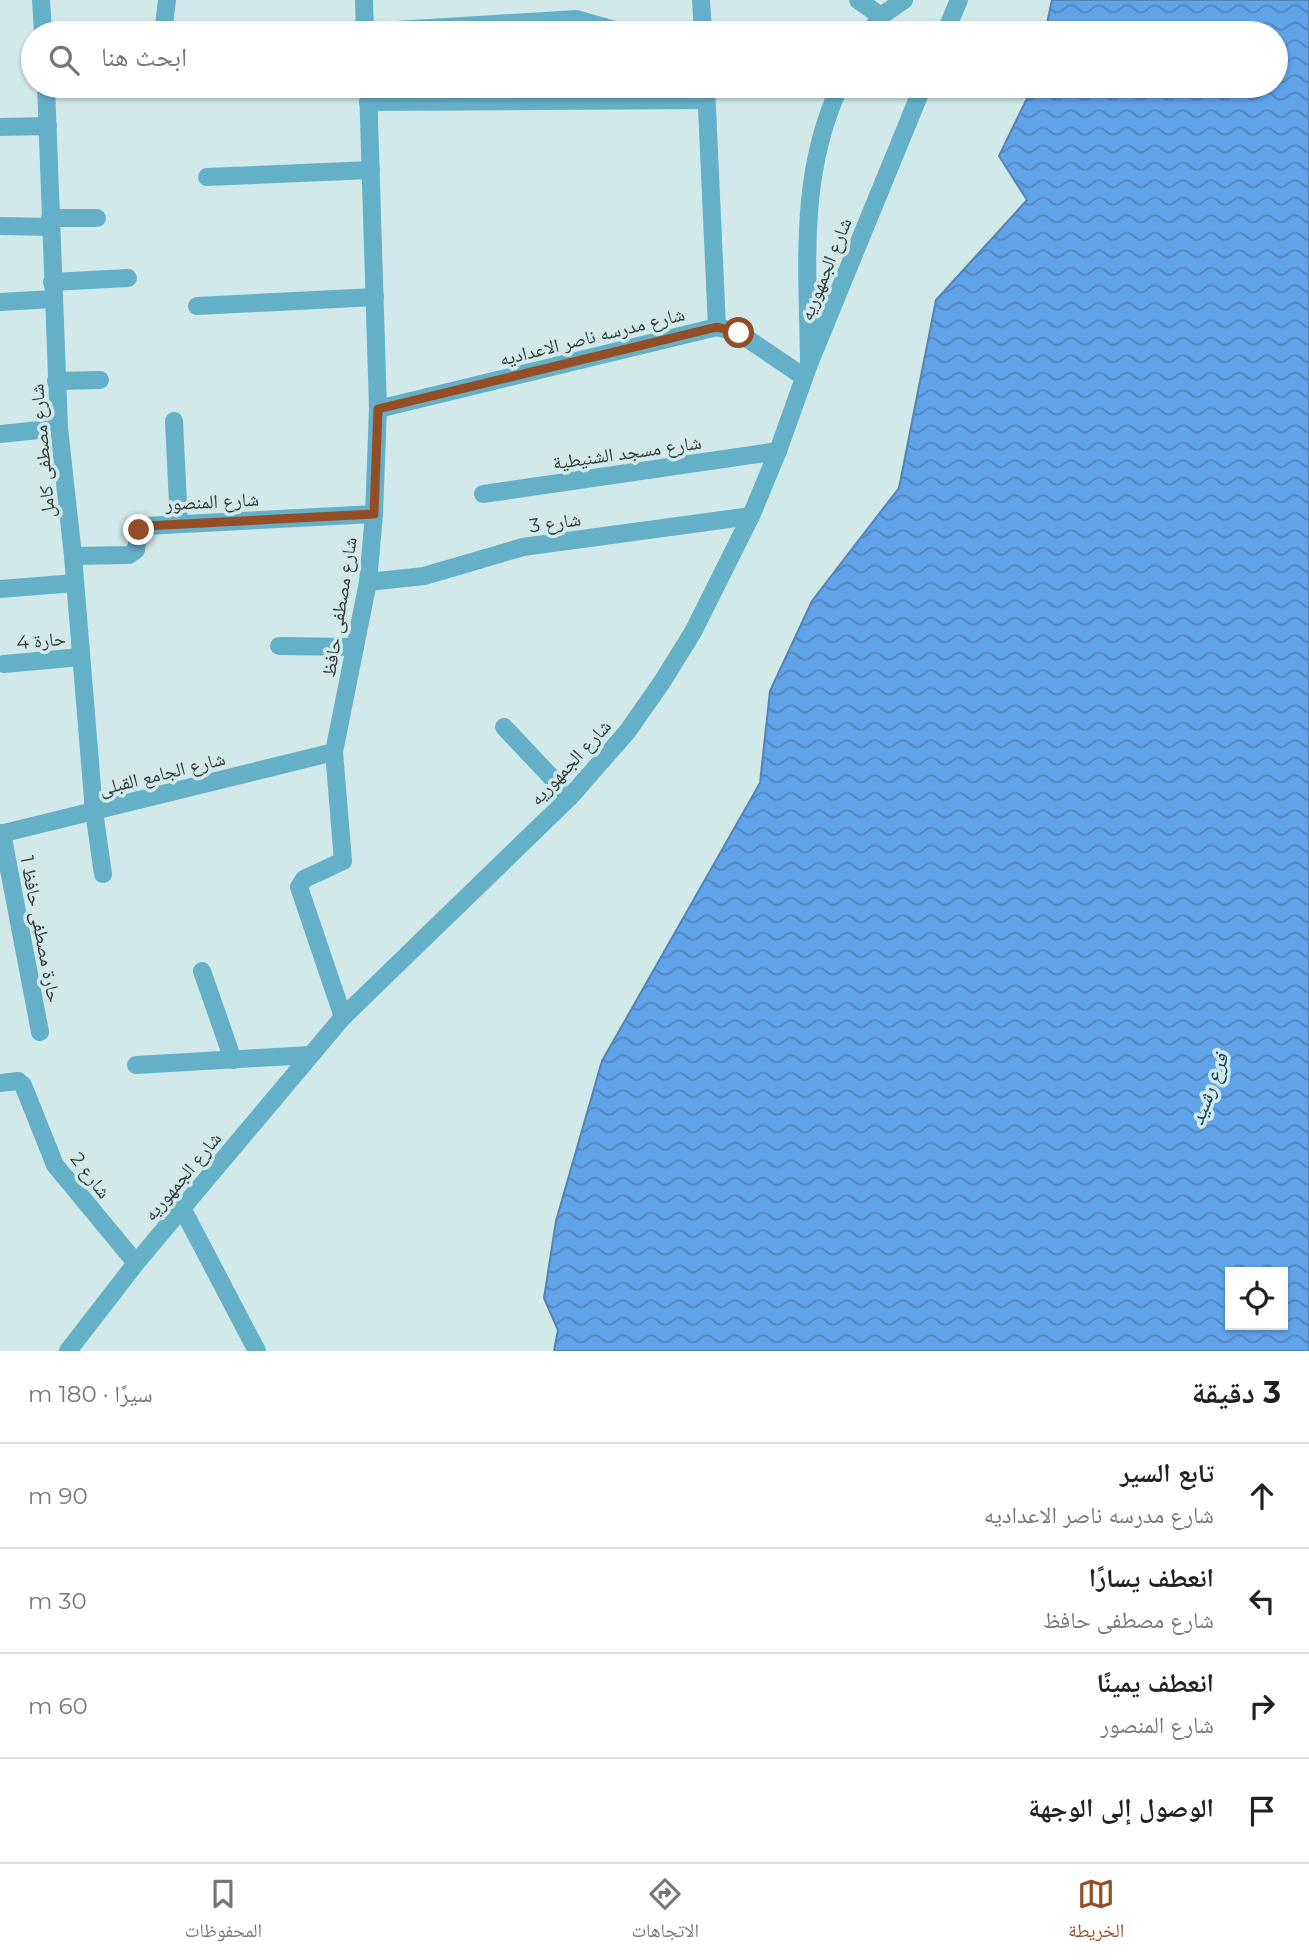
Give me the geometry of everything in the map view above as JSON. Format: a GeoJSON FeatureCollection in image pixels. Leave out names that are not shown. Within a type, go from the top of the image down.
{"type":"FeatureCollection","features":[{"type":"Feature","properties":{"kind":"street"},"geometry":{"type":"LineString","coordinates":[[41,0],[42,21]]}},
{"type":"Feature","properties":{"kind":"street"},"geometry":{"type":"LineString","coordinates":[[164,21],[167,0]]}},
{"type":"Feature","properties":{"kind":"street"},"geometry":{"type":"LineString","coordinates":[[364,0],[365,21]]}},
{"type":"Feature","properties":{"kind":"street"},"geometry":{"type":"LineString","coordinates":[[701,0],[702,21]]}},
{"type":"Feature","properties":{"kind":"street"},"geometry":{"type":"LineString","coordinates":[[858,0],[881,16]]}},
{"type":"Feature","properties":{"kind":"street"},"geometry":{"type":"LineString","coordinates":[[877,21],[904,0]]}},
{"type":"Feature","properties":{"kind":"street"},"geometry":{"type":"LineString","coordinates":[[950,21],[959,0]]}},
{"type":"Feature","properties":{"kind":"street"},"geometry":{"type":"LineString","coordinates":[[546,21],[583,21]]}},
{"type":"Feature","properties":{"kind":"street","name":"شارع مصطفى كامل"},"geometry":{"type":"LineString","coordinates":[[47,98],[59,428],[73,556],[94,811],[103,874]]}},
{"type":"Feature","properties":{"kind":"street","name":"شارع مصطفى حافظ"},"geometry":{"type":"LineString","coordinates":[[343,1017],[299,887],[304,879],[343,861],[334,752],[368,582],[374,514],[378,409],[368,98]]}},
{"type":"Feature","properties":{"kind":"street"},"geometry":{"type":"LineString","coordinates":[[706,98],[717,327],[739,333],[807,370],[808,202],[816,152],[834,98]]}},
{"type":"Feature","properties":{"kind":"street","name":"شارع الجمهوريه"},"geometry":{"type":"LineString","coordinates":[[68,1351],[136,1263],[343,1017],[570,797],[627,732],[662,682],[693,632],[751,516],[807,370],[918,98]]}},
{"type":"Feature","properties":{"kind":"street"},"geometry":{"type":"LineString","coordinates":[[0,127],[48,126]]}},
{"type":"Feature","properties":{"kind":"street"},"geometry":{"type":"LineString","coordinates":[[207,177],[371,170]]}},
{"type":"Feature","properties":{"kind":"street"},"geometry":{"type":"LineString","coordinates":[[0,226],[97,218]]}},
{"type":"Feature","properties":{"kind":"street"},"geometry":{"type":"LineString","coordinates":[[0,302],[52,290],[128,278]]}},
{"type":"Feature","properties":{"kind":"street"},"geometry":{"type":"LineString","coordinates":[[197,306],[375,296]]}},
{"type":"Feature","properties":{"kind":"street","name":"شارع مدرسه ناصر الاعداديه"},"geometry":{"type":"LineString","coordinates":[[378,409],[717,327]]}},
{"type":"Feature","properties":{"kind":"street"},"geometry":{"type":"LineString","coordinates":[[56,381],[100,380]]}},
{"type":"Feature","properties":{"kind":"street"},"geometry":{"type":"LineString","coordinates":[[174,421],[179,524]]}},
{"type":"Feature","properties":{"kind":"street"},"geometry":{"type":"LineString","coordinates":[[0,434],[59,428]]}},
{"type":"Feature","properties":{"kind":"street","name":"شارع مسجد الشنيطية"},"geometry":{"type":"LineString","coordinates":[[483,495],[778,451]]}},
{"type":"Feature","properties":{"kind":"street","name":"شارع المنصور"},"geometry":{"type":"LineString","coordinates":[[73,556],[129,555],[138,547],[140,527],[374,514]]}},
{"type":"Feature","properties":{"kind":"street","name":"شارع 3"},"geometry":{"type":"LineString","coordinates":[[368,582],[424,576],[523,547],[751,516]]}},
{"type":"Feature","properties":{"kind":"street"},"geometry":{"type":"LineString","coordinates":[[0,589],[75,583]]}},
{"type":"Feature","properties":{"kind":"street"},"geometry":{"type":"LineString","coordinates":[[279,646],[355,648]]}},
{"type":"Feature","properties":{"kind":"street","name":"حارة 4"},"geometry":{"type":"LineString","coordinates":[[4,664],[81,657]]}},
{"type":"Feature","properties":{"kind":"street"},"geometry":{"type":"LineString","coordinates":[[504,727],[570,797]]}},
{"type":"Feature","properties":{"kind":"street","name":"شارع الجامع القبلى"},"geometry":{"type":"LineString","coordinates":[[1,834],[334,752]]}},
{"type":"Feature","properties":{"kind":"street","name":"حارة مصطفى حافظ 1"},"geometry":{"type":"LineString","coordinates":[[1,834],[40,1032]]}},
{"type":"Feature","properties":{"kind":"street"},"geometry":{"type":"LineString","coordinates":[[202,971],[233,1060]]}},
{"type":"Feature","properties":{"kind":"street"},"geometry":{"type":"LineString","coordinates":[[136,1065],[310,1055]]}},
{"type":"Feature","properties":{"kind":"street","name":"شارع 2"},"geometry":{"type":"LineString","coordinates":[[0,1083],[18,1082],[23,1085],[55,1165],[136,1263]]}},
{"type":"Feature","properties":{"kind":"street"},"geometry":{"type":"LineString","coordinates":[[182,1208],[257,1351]]}},
{"type":"Feature","properties":{"kind":"water","name":"فرع رشيد"},"geometry":{"type":"Polygon","coordinates":[[[1052,0],[1309,0],[1309,1351],[554,1351],[558,1330],[544,1298],[556,1221],[602,1061],[760,783],[770,691],[812,601],[899,488],[936,300],[1027,200],[999,156],[1027,98],[1288,98],[1288,21],[1048,21],[1052,0]]]}},
{"type":"Feature","properties":{"kind":"route"},"geometry":{"type":"LineString","coordinates":[[139,530],[145,526],[374,514],[378,409],[717,327],[739,333]]}}]}
